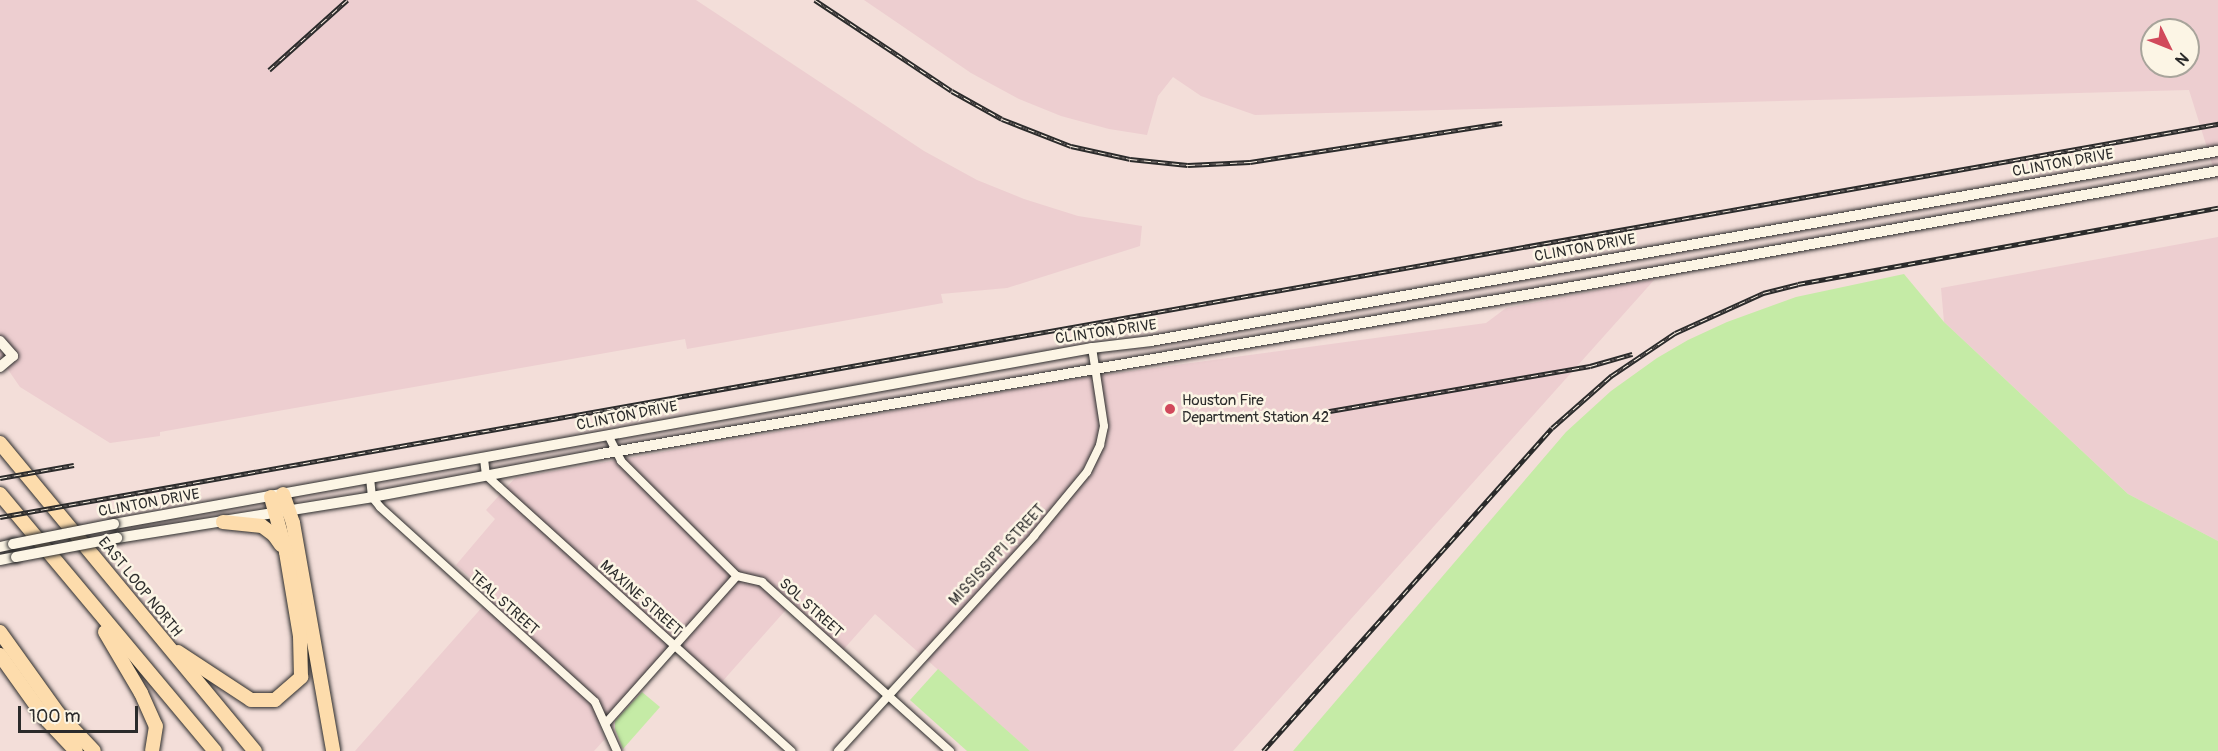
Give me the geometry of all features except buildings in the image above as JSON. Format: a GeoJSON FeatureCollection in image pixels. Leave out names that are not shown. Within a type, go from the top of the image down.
{"type":"FeatureCollection","features":[{"type":"Feature","properties":{"kind":"highway","name":"EAST LOOP NORTH"},"geometry":{"type":"LineString","coordinates":[[0,443],[255,751]]}},
{"type":"Feature","properties":{"kind":"highway"},"geometry":{"type":"LineString","coordinates":[[0,494],[215,751]]}},
{"type":"Feature","properties":{"kind":"highway"},"geometry":{"type":"LineString","coordinates":[[161,640],[251,700],[275,700],[288,691],[301,677],[302,651],[279,503]]}},
{"type":"Feature","properties":{"kind":"highway"},"geometry":{"type":"LineString","coordinates":[[279,503],[293,523],[333,751]]}},
{"type":"Feature","properties":{"kind":"highway"},"geometry":{"type":"LineString","coordinates":[[223,522],[262,526],[274,535],[286,552]]}},
{"type":"Feature","properties":{"kind":"highway"},"geometry":{"type":"LineString","coordinates":[[79,589],[141,693],[156,726],[152,751]]}},
{"type":"Feature","properties":{"kind":"highway"},"geometry":{"type":"LineString","coordinates":[[0,632],[58,713],[94,751]]}},
{"type":"Feature","properties":{"kind":"highway"},"geometry":{"type":"LineString","coordinates":[[0,655],[45,718],[76,751]]}},
{"type":"Feature","properties":{"kind":"main road","name":"CLINTON DRIVE"},"geometry":{"type":"LineString","coordinates":[[0,560],[117,538],[223,522],[279,503],[370,478],[1092,348],[1151,341],[2218,151]]}},
{"type":"Feature","properties":{"kind":"main road","name":"CLINTON DRIVE"},"geometry":{"type":"LineString","coordinates":[[0,547],[114,524],[279,503],[372,497],[616,452],[1578,286],[2218,171]]}},
{"type":"Feature","properties":{"kind":"main road"},"geometry":{"type":"LineString","coordinates":[[1881,211],[1884,231]]}},
{"type":"Feature","properties":{"kind":"main road"},"geometry":{"type":"LineString","coordinates":[[1734,237],[1736,258]]}},
{"type":"Feature","properties":{"kind":"main road"},"geometry":{"type":"LineString","coordinates":[[1576,265],[1578,286]]}},
{"type":"Feature","properties":{"kind":"main road"},"geometry":{"type":"LineString","coordinates":[[1464,285],[1466,305]]}},
{"type":"Feature","properties":{"kind":"main road"},"geometry":{"type":"LineString","coordinates":[[0,341],[13,356],[0,367]]}},
{"type":"Feature","properties":{"kind":"street","name":"MISSISSIPPI STREET"},"geometry":{"type":"LineString","coordinates":[[838,751],[1034,536],[1087,472],[1100,445],[1104,426],[1092,348]]}},
{"type":"Feature","properties":{"kind":"street","name":"SOL STREET"},"geometry":{"type":"LineString","coordinates":[[608,435],[621,461],[657,500],[737,576],[762,582],[950,751]]}},
{"type":"Feature","properties":{"kind":"street"},"geometry":{"type":"LineString","coordinates":[[484,459],[486,475]]}},
{"type":"Feature","properties":{"kind":"street","name":"MAXINE STREET"},"geometry":{"type":"LineString","coordinates":[[486,475],[791,751]]}},
{"type":"Feature","properties":{"kind":"street"},"geometry":{"type":"LineString","coordinates":[[370,478],[372,497]]}},
{"type":"Feature","properties":{"kind":"street","name":"TEAL STREET"},"geometry":{"type":"LineString","coordinates":[[372,497],[451,573],[595,702],[617,751]]}},
{"type":"Feature","properties":{"kind":"street"},"geometry":{"type":"LineString","coordinates":[[606,723],[737,576]]}},
{"type":"Feature","properties":{"kind":"shaded area"},"geometry":{"type":"Polygon","coordinates":[[[0,0],[696,0],[924,151],[977,180],[1024,199],[1078,216],[1142,226],[1140,246],[1007,288],[941,294],[943,303],[687,349],[685,339],[160,432],[160,436],[110,443],[20,387],[0,358],[0,0]]]}},
{"type":"Feature","properties":{"kind":"shaded area"},"geometry":{"type":"Polygon","coordinates":[[[864,0],[2218,0],[2218,183],[2189,90],[1255,115],[1201,96],[1173,77],[1158,96],[1147,135],[1109,129],[1061,116],[1019,99],[971,73],[864,0]]]}},
{"type":"Feature","properties":{"kind":"shaded area"},"geometry":{"type":"Polygon","coordinates":[[[2218,237],[2218,541],[2128,494],[1944,322],[1941,288],[2218,237]]]}},
{"type":"Feature","properties":{"kind":"shaded area"},"geometry":{"type":"Polygon","coordinates":[[[1655,279],[1233,751],[1030,751],[875,614],[843,650],[792,603],[721,683],[674,641],[599,724],[605,739],[594,751],[355,751],[492,596],[456,565],[495,519],[486,510],[515,478],[1080,378],[1486,323],[1506,308],[1655,279]]]}},
{"type":"Feature","properties":{"kind":"green space"},"geometry":{"type":"Polygon","coordinates":[[[1904,274],[1944,322],[2128,494],[2218,541],[2218,751],[1293,751],[1566,432],[1611,391],[1657,358],[1688,340],[1727,322],[1796,297],[1904,274]]]}},
{"type":"Feature","properties":{"kind":"green space"},"geometry":{"type":"Polygon","coordinates":[[[938,669],[1030,751],[967,751],[910,700],[938,669]]]}},
{"type":"Feature","properties":{"kind":"green space"},"geometry":{"type":"Polygon","coordinates":[[[642,692],[660,707],[623,749],[615,729],[615,721],[642,692]]]}},
{"type":"Feature","properties":{"kind":"railway"},"geometry":{"type":"LineString","coordinates":[[269,70],[347,0]]}},
{"type":"Feature","properties":{"kind":"railway"},"geometry":{"type":"LineString","coordinates":[[815,0],[952,91],[1002,119],[1071,146],[1130,159],[1188,165],[1250,162],[1502,123]]}},
{"type":"Feature","properties":{"kind":"railway"},"geometry":{"type":"LineString","coordinates":[[0,517],[2218,124]]}},
{"type":"Feature","properties":{"kind":"railway"},"geometry":{"type":"LineString","coordinates":[[1263,751],[1552,428],[1611,376],[1675,333],[1763,293],[1798,284],[2218,208]]}},
{"type":"Feature","properties":{"kind":"railway"},"geometry":{"type":"LineString","coordinates":[[1324,412],[1590,366],[1632,354]]}},
{"type":"Feature","properties":{"kind":"railway"},"geometry":{"type":"LineString","coordinates":[[0,478],[74,465]]}},
{"type":"Feature","properties":{"kind":"place","name":"Houston Fire Department Station 42"},"geometry":{"type":"Point","coordinates":[1170,409]}}]}
